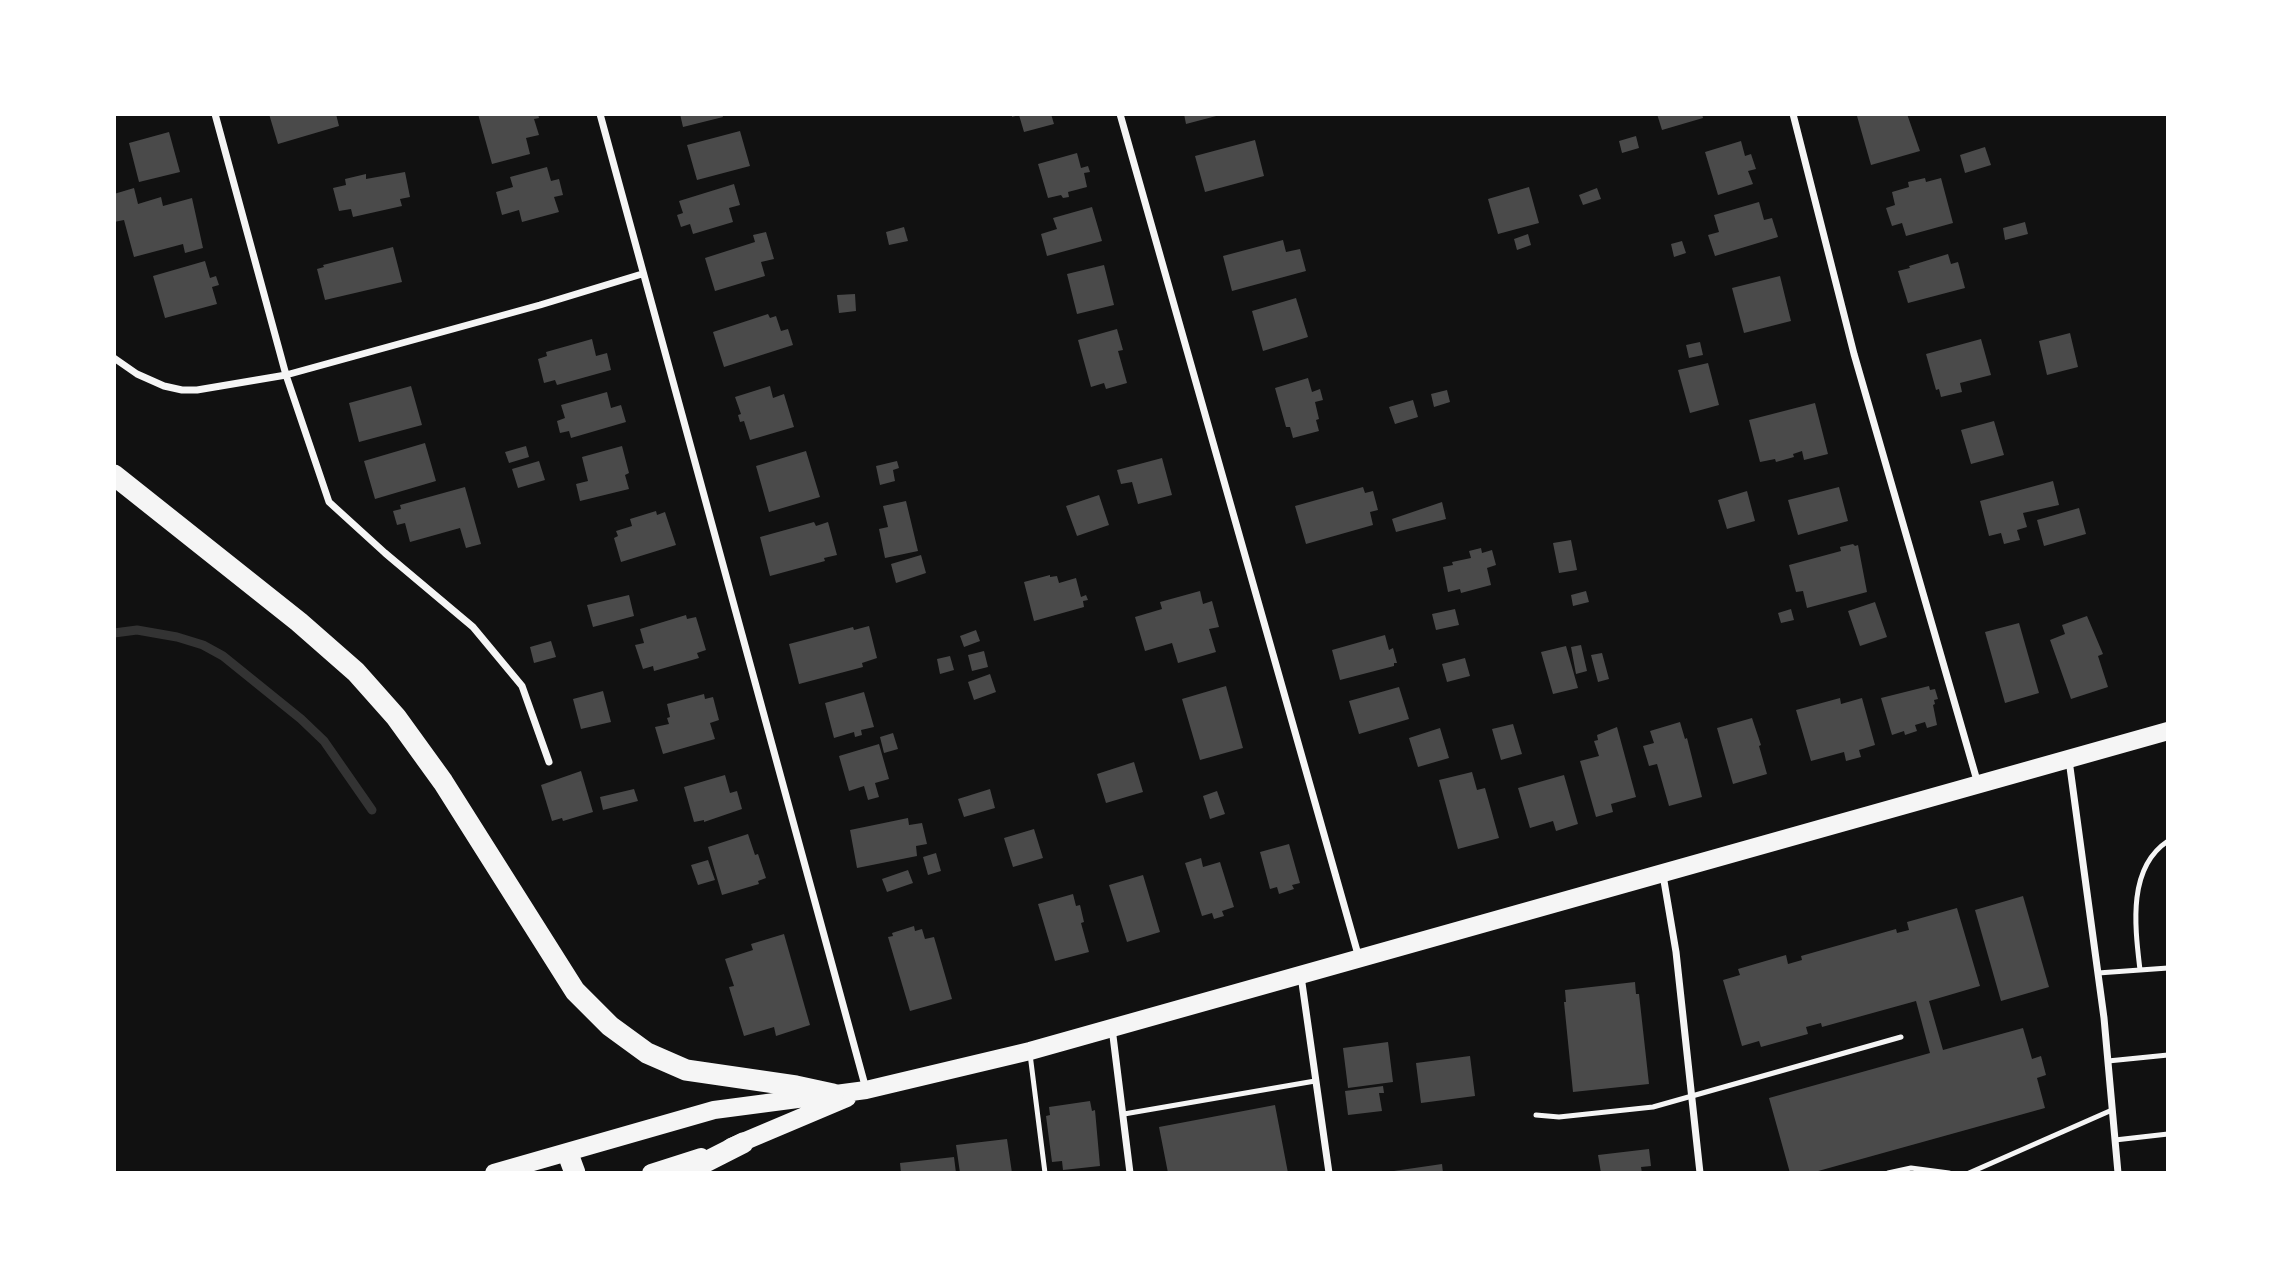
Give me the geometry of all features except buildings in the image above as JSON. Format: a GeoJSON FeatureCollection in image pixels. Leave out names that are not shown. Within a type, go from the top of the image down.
{"type":"FeatureCollection","features":[{"type":"Feature","properties":{"kind":"highway"},"geometry":{"type":"LineString","coordinates":[[114,475],[299,622],[364,681],[396,717],[443,782],[575,991],[610,1026],[648,1054],[686,1070],[833,1094]]}},
{"type":"Feature","properties":{"kind":"highway"},"geometry":{"type":"LineString","coordinates":[[684,1173],[743,1143]]}},
{"type":"Feature","properties":{"kind":"main road"},"geometry":{"type":"LineString","coordinates":[[494,1173],[571,1163],[714,1110],[866,1090],[1030,1051],[2168,731]]}},
{"type":"Feature","properties":{"kind":"main road"},"geometry":{"type":"LineString","coordinates":[[651,1173],[743,1143],[866,1090]]}},
{"type":"Feature","properties":{"kind":"street"},"geometry":{"type":"LineString","coordinates":[[215,114],[286,375],[329,502],[473,627],[522,686],[549,762]]}},
{"type":"Feature","properties":{"kind":"street"},"geometry":{"type":"LineString","coordinates":[[600,114],[866,1090]]}},
{"type":"Feature","properties":{"kind":"street"},"geometry":{"type":"LineString","coordinates":[[1120,114],[1359,959]]}},
{"type":"Feature","properties":{"kind":"street"},"geometry":{"type":"LineString","coordinates":[[1793,114],[1854,354],[1979,785]]}},
{"type":"Feature","properties":{"kind":"street"},"geometry":{"type":"LineString","coordinates":[[114,358],[155,382],[182,390],[286,375],[642,274]]}},
{"type":"Feature","properties":{"kind":"street"},"geometry":{"type":"LineString","coordinates":[[2069,759],[2098,973],[2118,1173]]}},
{"type":"Feature","properties":{"kind":"street"},"geometry":{"type":"LineString","coordinates":[[1662,873],[1676,952],[1699,1173]]}},
{"type":"Feature","properties":{"kind":"street"},"geometry":{"type":"LineString","coordinates":[[1300,975],[1329,1173]]}},
{"type":"Feature","properties":{"kind":"street"},"geometry":{"type":"LineString","coordinates":[[1111,1027],[1130,1173]]}},
{"type":"Feature","properties":{"kind":"lane"},"geometry":{"type":"LineString","coordinates":[[2140,970],[2136,935],[2140,875],[2148,859],[2168,841]]}},
{"type":"Feature","properties":{"kind":"lane"},"geometry":{"type":"LineString","coordinates":[[2098,973],[2168,968]]}},
{"type":"Feature","properties":{"kind":"lane"},"geometry":{"type":"LineString","coordinates":[[1536,1115],[1559,1116],[1653,1107],[1901,1037]]}},
{"type":"Feature","properties":{"kind":"lane"},"geometry":{"type":"LineString","coordinates":[[1030,1051],[1045,1173]]}},
{"type":"Feature","properties":{"kind":"lane"},"geometry":{"type":"LineString","coordinates":[[2108,1060],[2168,1055]]}},
{"type":"Feature","properties":{"kind":"lane"},"geometry":{"type":"LineString","coordinates":[[1124,1114],[1315,1081]]}},
{"type":"Feature","properties":{"kind":"lane"},"geometry":{"type":"LineString","coordinates":[[1969,1173],[2112,1110]]}},
{"type":"Feature","properties":{"kind":"lane"},"geometry":{"type":"LineString","coordinates":[[2115,1140],[2168,1134]]}},
{"type":"Feature","properties":{"kind":"lane"},"geometry":{"type":"LineString","coordinates":[[1888,1173],[1910,1168],[1949,1173]]}},
{"type":"Feature","properties":{"kind":"waterway"},"geometry":{"type":"LineString","coordinates":[[114,633],[137,630],[177,637],[203,645],[223,656],[324,741],[372,810]]}}]}
